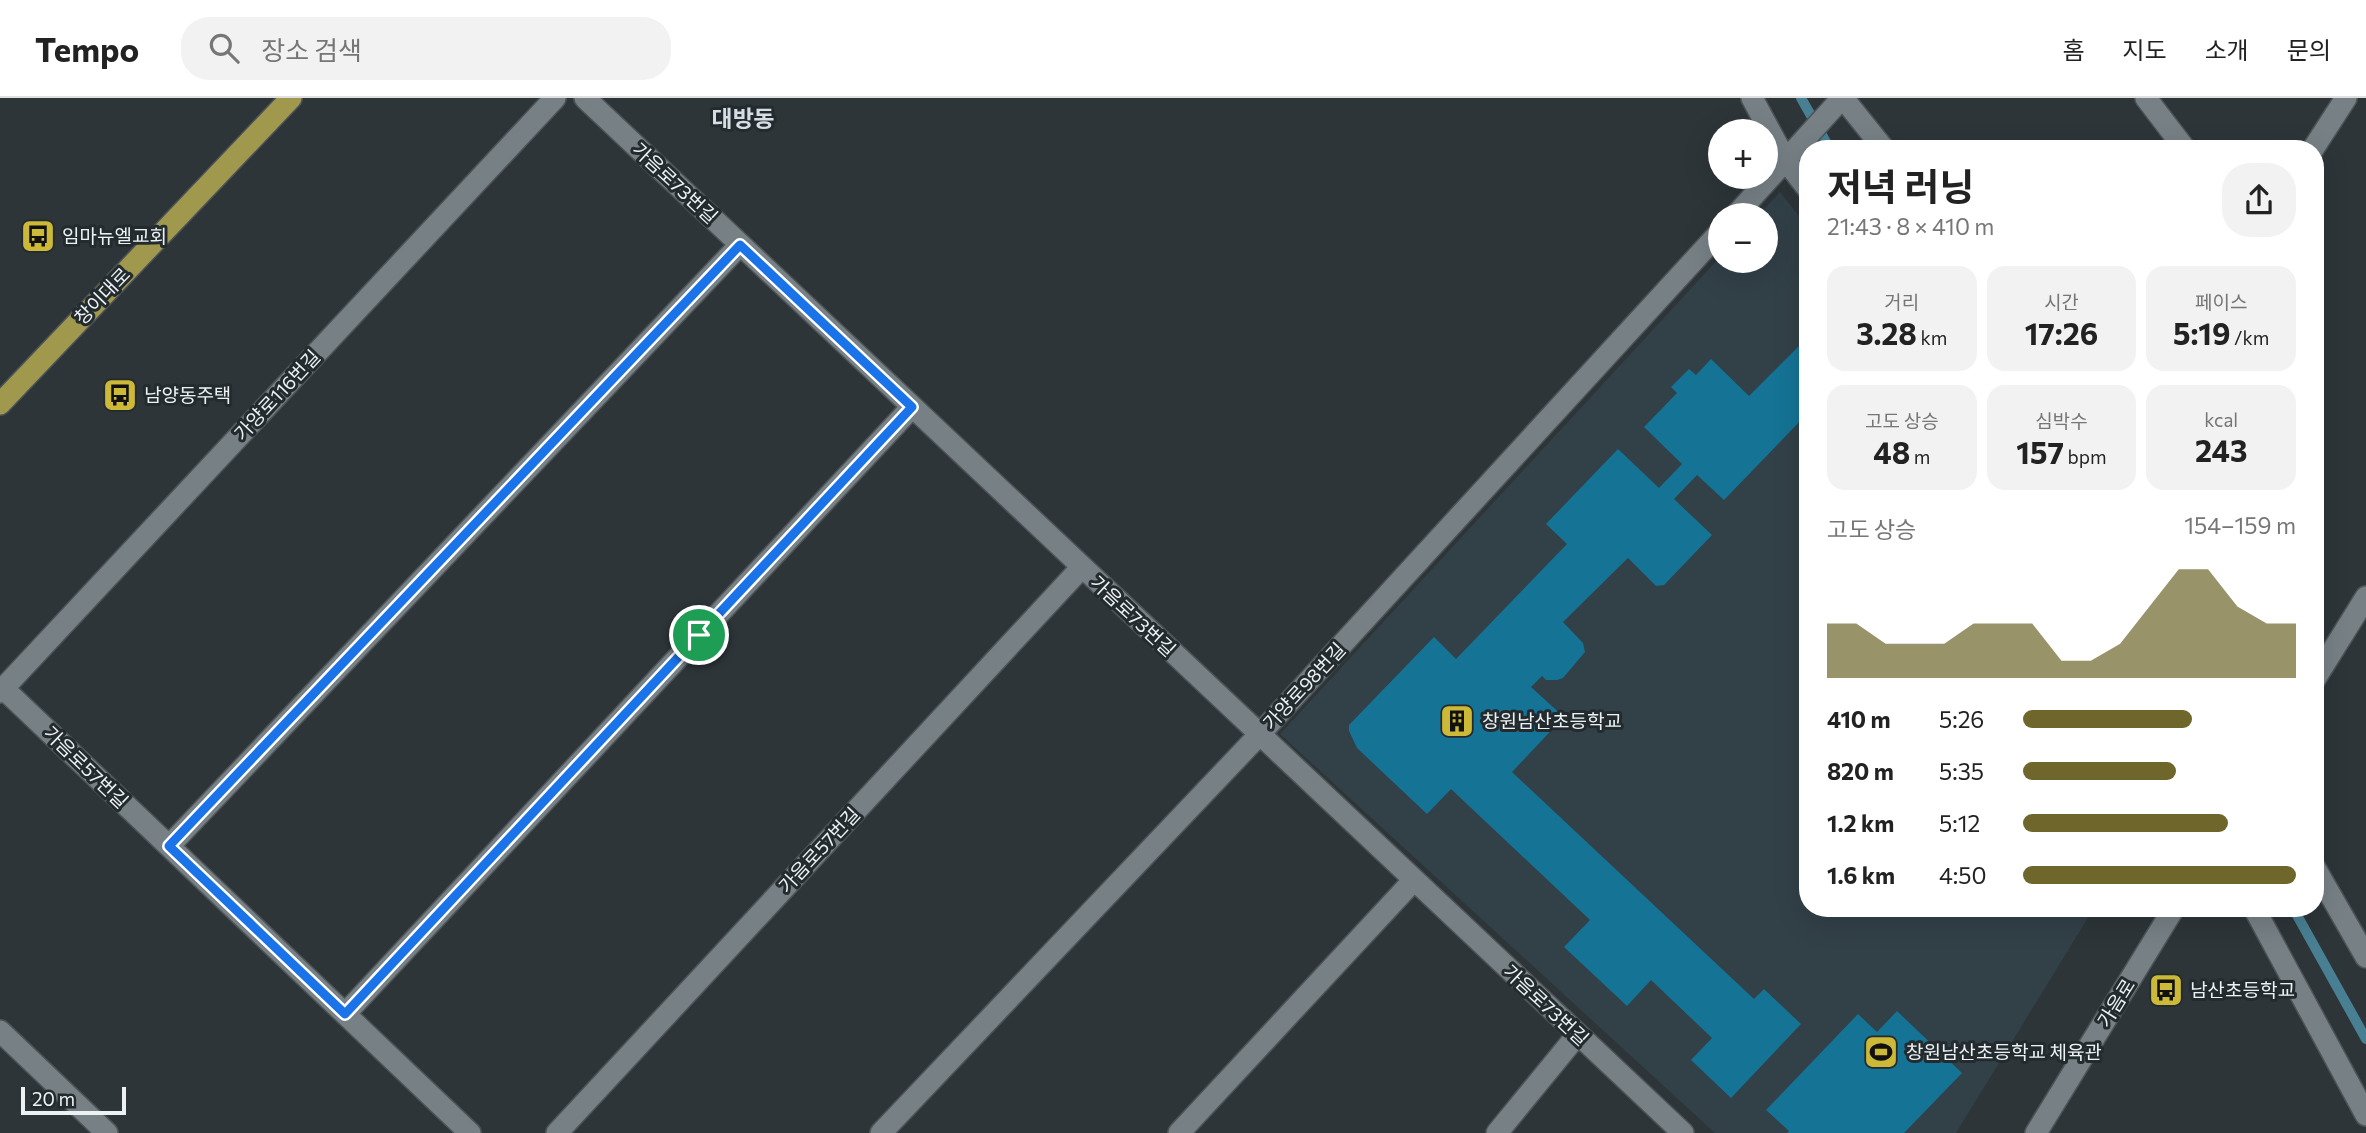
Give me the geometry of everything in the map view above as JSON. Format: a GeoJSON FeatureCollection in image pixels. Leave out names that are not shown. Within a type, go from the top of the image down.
{"type":"FeatureCollection","features":[{"type":"Feature","properties":{"kind":"main road","name":"창이대로"},"geometry":{"type":"LineString","coordinates":[[0,404],[291,98]]}},
{"type":"Feature","properties":{"kind":"street","name":"가양로116번길"},"geometry":{"type":"LineString","coordinates":[[2,690],[555,98]]}},
{"type":"Feature","properties":{"kind":"street","name":"가음로73번길"},"geometry":{"type":"LineString","coordinates":[[585,98],[1683,1133]]}},
{"type":"Feature","properties":{"kind":"street"},"geometry":{"type":"LineString","coordinates":[[1752,98],[1786,161],[1799,178]]}},
{"type":"Feature","properties":{"kind":"street"},"geometry":{"type":"LineString","coordinates":[[1805,140],[1842,98],[1877,140]]}},
{"type":"Feature","properties":{"kind":"street"},"geometry":{"type":"LineString","coordinates":[[2146,98],[2178,140]]}},
{"type":"Feature","properties":{"kind":"street"},"geometry":{"type":"LineString","coordinates":[[2319,140],[2346,98]]}},
{"type":"Feature","properties":{"kind":"street"},"geometry":{"type":"LineString","coordinates":[[1747,203],[1799,146]]}},
{"type":"Feature","properties":{"kind":"street"},"geometry":{"type":"LineString","coordinates":[[169,846],[740,245]]}},
{"type":"Feature","properties":{"kind":"street","name":"가양로98번길"},"geometry":{"type":"LineString","coordinates":[[881,1133],[1259,735],[1708,245]]}},
{"type":"Feature","properties":{"kind":"street"},"geometry":{"type":"LineString","coordinates":[[345,1014],[912,407]]}},
{"type":"Feature","properties":{"kind":"street","name":"가음로57번길"},"geometry":{"type":"LineString","coordinates":[[556,1133],[1082,567]]}},
{"type":"Feature","properties":{"kind":"street"},"geometry":{"type":"LineString","coordinates":[[2324,665],[2366,597]]}},
{"type":"Feature","properties":{"kind":"street","name":"가음로57번길"},"geometry":{"type":"LineString","coordinates":[[2,690],[470,1133]]}},
{"type":"Feature","properties":{"kind":"street"},"geometry":{"type":"LineString","coordinates":[[1179,1133],[1413,881]]}},
{"type":"Feature","properties":{"kind":"street"},"geometry":{"type":"LineString","coordinates":[[2324,884],[2366,957]]}},
{"type":"Feature","properties":{"kind":"street","name":"가음로"},"geometry":{"type":"LineString","coordinates":[[2036,1133],[2168,917]]}},
{"type":"Feature","properties":{"kind":"street"},"geometry":{"type":"LineString","coordinates":[[2258,917],[2366,1115]]}},
{"type":"Feature","properties":{"kind":"street"},"geometry":{"type":"LineString","coordinates":[[0,1031],[107,1133]]}},
{"type":"Feature","properties":{"kind":"street"},"geometry":{"type":"LineString","coordinates":[[1497,1133],[1578,1034]]}},
{"type":"Feature","properties":{"kind":"shaded area"},"geometry":{"type":"Polygon","coordinates":[[[1780,192],[1799,216],[1799,917],[2088,917],[1956,1133],[1715,1133],[1280,734],[1708,270],[1708,273],[1778,273],[1778,203],[1770,203],[1780,192]]]}},
{"type":"Feature","properties":{"kind":"building","name":"창원남산초등학교"},"geometry":{"type":"Polygon","coordinates":[[[1799,346],[1799,422],[1724,500],[1697,475],[1674,499],[1712,535],[1664,585],[1656,586],[1628,558],[1563,622],[1583,643],[1585,652],[1563,678],[1546,680],[1542,676],[1531,687],[1564,717],[1512,772],[1754,999],[1764,989],[1801,1024],[1731,1098],[1691,1060],[1712,1038],[1651,980],[1627,1006],[1564,947],[1590,920],[1451,789],[1427,814],[1357,748],[1349,725],[1434,637],[1456,659],[1567,544],[1546,524],[1618,449],[1659,488],[1682,464],[1644,427],[1677,393],[1671,387],[1689,369],[1696,375],[1711,359],[1749,396],[1799,346]]]}},
{"type":"Feature","properties":{"kind":"building","name":"창원남산초등학교 체육관"},"geometry":{"type":"Polygon","coordinates":[[[1897,1011],[1962,1073],[1904,1133],[1787,1133],[1789,1131],[1766,1110],[1858,1014],[1877,1032],[1897,1011]]]}},
{"type":"Feature","properties":{"kind":"waterway"},"geometry":{"type":"LineString","coordinates":[[1801,98],[1825,140]]}},
{"type":"Feature","properties":{"kind":"waterway"},"geometry":{"type":"LineString","coordinates":[[2298,917],[2366,1039]]}},
{"type":"Feature","properties":{"kind":"place","name":"임마뉴엘교회"},"geometry":{"type":"Point","coordinates":[38,236]}},
{"type":"Feature","properties":{"kind":"place","name":"남양동주택"},"geometry":{"type":"Point","coordinates":[120,395]}},
{"type":"Feature","properties":{"kind":"place","name":"창원남산초등학교"},"geometry":{"type":"Point","coordinates":[1457,721]}},
{"type":"Feature","properties":{"kind":"place","name":"남산초등학교"},"geometry":{"type":"Point","coordinates":[2166,990]}},
{"type":"Feature","properties":{"kind":"place","name":"창원남산초등학교 체육관"},"geometry":{"type":"Point","coordinates":[1881,1052]}},
{"type":"Feature","properties":{"kind":"district","name":"대방동"},"geometry":{"type":"Point","coordinates":[743,119]}},
{"type":"Feature","properties":{"kind":"route"},"geometry":{"type":"LineString","coordinates":[[740,245],[912,407],[699,635],[345,1014],[169,846],[740,245]]}}]}
